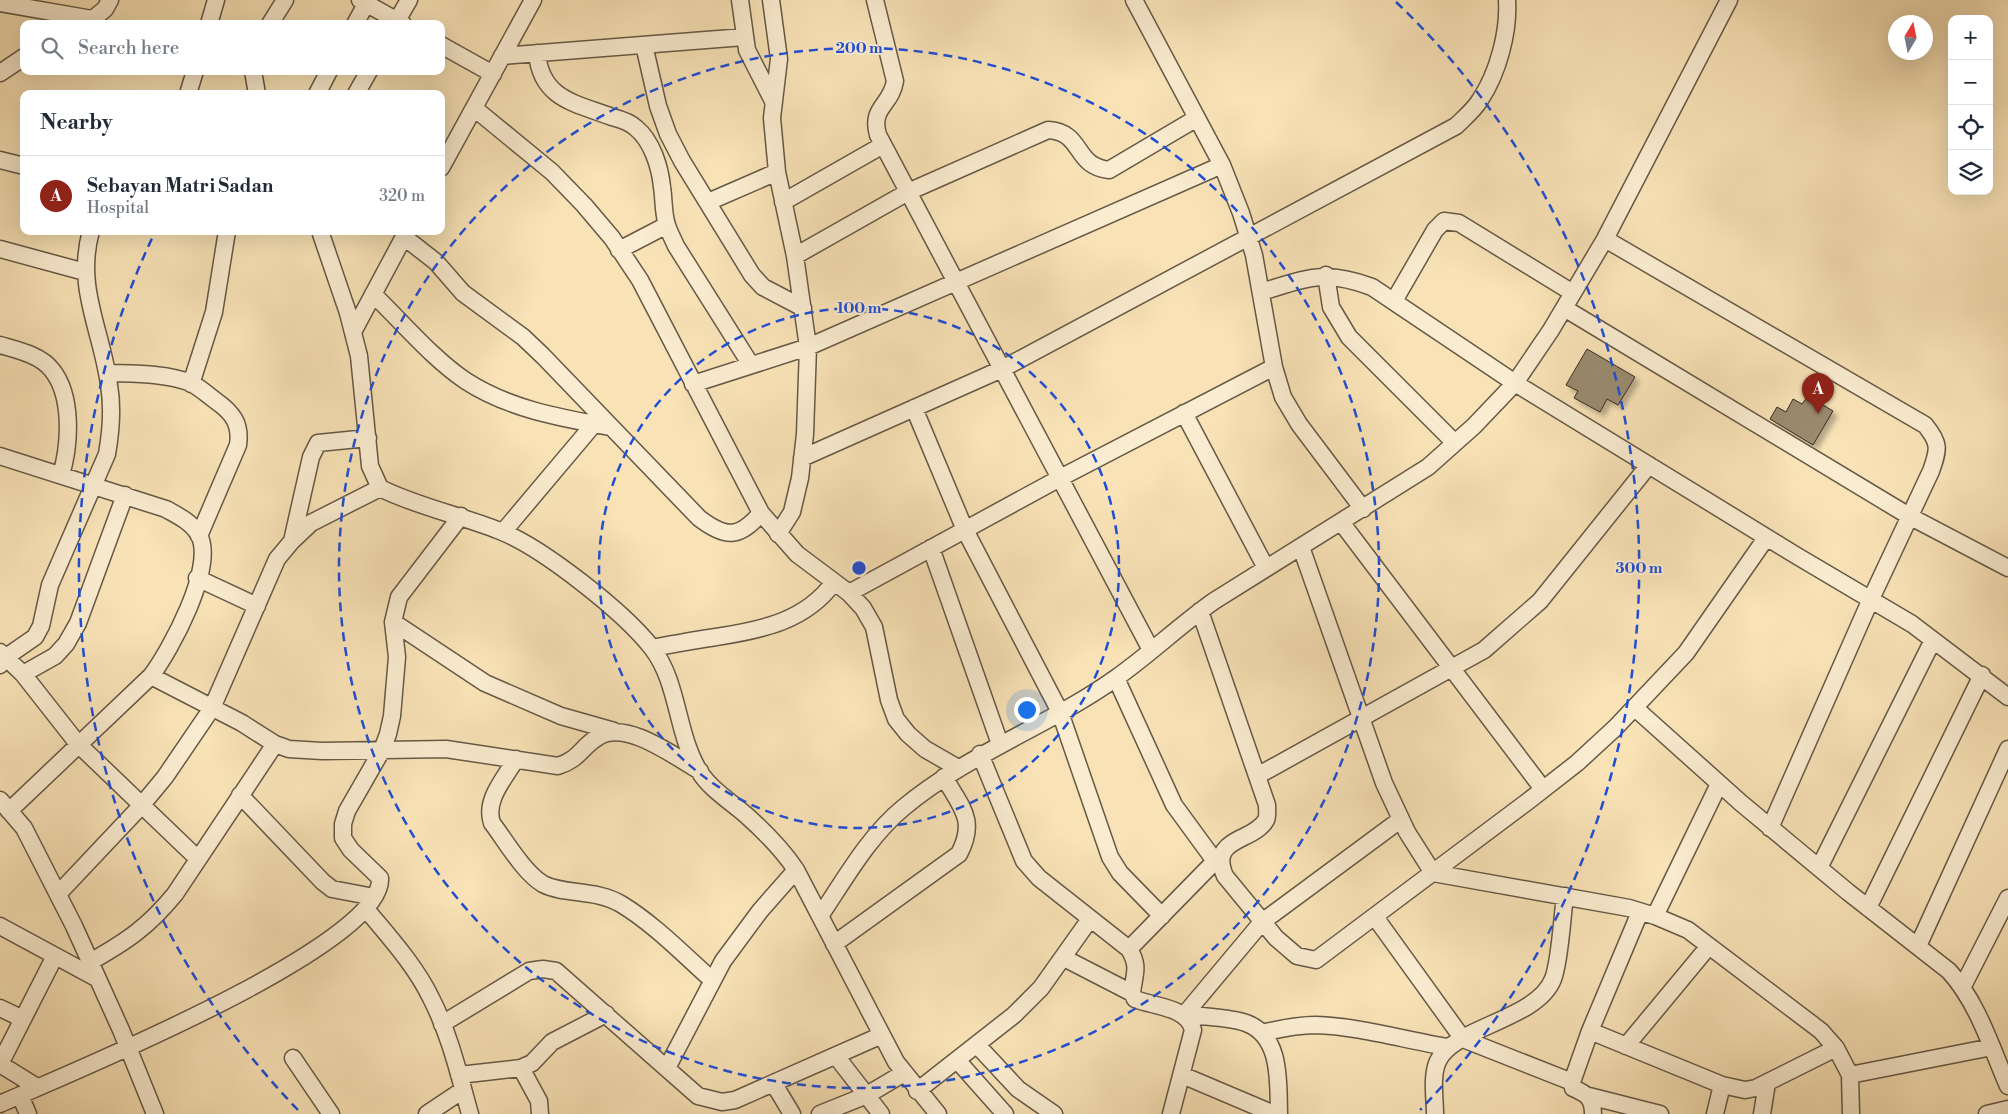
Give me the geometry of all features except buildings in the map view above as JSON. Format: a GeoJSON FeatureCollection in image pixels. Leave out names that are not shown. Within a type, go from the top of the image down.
{"type":"FeatureCollection","features":[{"type":"Feature","properties":{"kind":"street"},"geometry":{"type":"LineString","coordinates":[[92,20],[105,9],[110,0]]}},
{"type":"Feature","properties":{"kind":"street"},"geometry":{"type":"LineString","coordinates":[[210,20],[216,0]]}},
{"type":"Feature","properties":{"kind":"street"},"geometry":{"type":"LineString","coordinates":[[272,20],[285,0]]}},
{"type":"Feature","properties":{"kind":"street"},"geometry":{"type":"LineString","coordinates":[[399,20],[409,0]]}},
{"type":"Feature","properties":{"kind":"street"},"geometry":{"type":"LineString","coordinates":[[445,161],[533,0]]}},
{"type":"Feature","properties":{"kind":"street"},"geometry":{"type":"LineString","coordinates":[[740,0],[747,50],[773,101]]}},
{"type":"Feature","properties":{"kind":"street"},"geometry":{"type":"LineString","coordinates":[[771,0],[779,59],[773,101],[777,172],[795,256],[808,347],[800,478],[792,512],[778,534]]}},
{"type":"Feature","properties":{"kind":"street"},"geometry":{"type":"LineString","coordinates":[[875,0],[895,81],[893,94],[878,112],[874,122],[883,145],[1151,650]]}},
{"type":"Feature","properties":{"kind":"street"},"geometry":{"type":"LineString","coordinates":[[1134,0],[1222,165],[1248,236],[1261,292],[1274,368],[1283,397],[1299,424],[1363,509]]}},
{"type":"Feature","properties":{"kind":"street"},"geometry":{"type":"LineString","coordinates":[[802,458],[1002,369],[1456,126],[1480,101],[1494,72],[1508,17],[1507,0]]}},
{"type":"Feature","properties":{"kind":"street"},"geometry":{"type":"LineString","coordinates":[[820,916],[865,850],[902,809],[944,777],[980,754],[1060,712],[1116,678],[1200,611],[1428,467],[1516,382],[1564,308],[1605,239],[1729,0]]}},
{"type":"Feature","properties":{"kind":"street"},"geometry":{"type":"LineString","coordinates":[[356,20],[363,2],[393,20]]}},
{"type":"Feature","properties":{"kind":"street"},"geometry":{"type":"LineString","coordinates":[[0,3],[81,20]]}},
{"type":"Feature","properties":{"kind":"street"},"geometry":{"type":"LineString","coordinates":[[502,56],[744,37]]}},
{"type":"Feature","properties":{"kind":"street"},"geometry":{"type":"LineString","coordinates":[[644,45],[658,106],[668,134],[682,161],[752,275],[763,287],[802,308]]}},
{"type":"Feature","properties":{"kind":"street"},"geometry":{"type":"LineString","coordinates":[[445,47],[492,74]]}},
{"type":"Feature","properties":{"kind":"street"},"geometry":{"type":"LineString","coordinates":[[537,53],[538,70],[545,84],[558,96],[624,121],[636,127],[646,139],[654,155],[662,185],[667,225],[676,246],[751,365]]}},
{"type":"Feature","properties":{"kind":"street"},"geometry":{"type":"LineString","coordinates":[[0,74],[20,61]]}},
{"type":"Feature","properties":{"kind":"street"},"geometry":{"type":"LineString","coordinates":[[189,90],[194,75]]}},
{"type":"Feature","properties":{"kind":"street"},"geometry":{"type":"LineString","coordinates":[[254,75],[255,90]]}},
{"type":"Feature","properties":{"kind":"street"},"geometry":{"type":"LineString","coordinates":[[318,90],[327,75]]}},
{"type":"Feature","properties":{"kind":"street"},"geometry":{"type":"LineString","coordinates":[[358,90],[367,75]]}},
{"type":"Feature","properties":{"kind":"street"},"geometry":{"type":"LineString","coordinates":[[474,108],[552,172],[584,205],[619,250],[640,280],[761,513],[797,554],[849,593],[864,608],[874,627],[889,700],[896,719],[908,734],[925,749],[958,768]]}},
{"type":"Feature","properties":{"kind":"street"},"geometry":{"type":"LineString","coordinates":[[795,256],[908,192],[1048,130],[1060,131],[1068,136],[1088,163],[1097,169],[1109,170],[1197,118]]}},
{"type":"Feature","properties":{"kind":"street"},"geometry":{"type":"LineString","coordinates":[[784,202],[883,145]]}},
{"type":"Feature","properties":{"kind":"street"},"geometry":{"type":"LineString","coordinates":[[0,160],[20,165]]}},
{"type":"Feature","properties":{"kind":"street"},"geometry":{"type":"LineString","coordinates":[[693,384],[808,347],[1222,165]]}},
{"type":"Feature","properties":{"kind":"street"},"geometry":{"type":"LineString","coordinates":[[708,202],[777,172]]}},
{"type":"Feature","properties":{"kind":"street"},"geometry":{"type":"LineString","coordinates":[[1394,301],[1435,230],[1444,221],[1459,223],[1573,293]]}},
{"type":"Feature","properties":{"kind":"street"},"geometry":{"type":"LineString","coordinates":[[619,250],[667,225]]}},
{"type":"Feature","properties":{"kind":"street"},"geometry":{"type":"LineString","coordinates":[[90,235],[85,272],[87,299],[107,374],[111,411],[111,432],[107,454],[50,585],[41,626],[35,636],[25,645],[2,658],[23,674],[78,744],[198,859]]}},
{"type":"Feature","properties":{"kind":"street"},"geometry":{"type":"LineString","coordinates":[[192,384],[214,312],[226,235]]}},
{"type":"Feature","properties":{"kind":"street"},"geometry":{"type":"LineString","coordinates":[[321,235],[359,356],[370,466],[380,488],[405,501],[461,516],[502,532],[541,552],[617,613],[652,648],[668,678],[689,746],[700,771],[719,792],[765,832],[783,851],[796,870],[882,1035],[904,1073],[938,1114]]}},
{"type":"Feature","properties":{"kind":"street"},"geometry":{"type":"LineString","coordinates":[[353,332],[405,235]]}},
{"type":"Feature","properties":{"kind":"street"},"geometry":{"type":"LineString","coordinates":[[407,235],[436,262],[463,293],[523,337],[699,518],[713,529],[730,534],[740,531],[761,513]]}},
{"type":"Feature","properties":{"kind":"street"},"geometry":{"type":"LineString","coordinates":[[1605,239],[1925,425],[1936,438],[1937,454],[1770,828]]}},
{"type":"Feature","properties":{"kind":"street"},"geometry":{"type":"LineString","coordinates":[[0,249],[85,272]]}},
{"type":"Feature","properties":{"kind":"street"},"geometry":{"type":"LineString","coordinates":[[1261,292],[1307,278],[1326,276],[1347,277],[1372,287],[1516,382],[1766,538],[1912,624],[1982,675],[2008,697]]}},
{"type":"Feature","properties":{"kind":"street"},"geometry":{"type":"LineString","coordinates":[[1326,276],[1331,307],[1349,337],[1455,443]]}},
{"type":"Feature","properties":{"kind":"street"},"geometry":{"type":"LineString","coordinates":[[373,294],[448,368],[465,381],[526,408],[555,417],[611,427]]}},
{"type":"Feature","properties":{"kind":"street"},"geometry":{"type":"LineString","coordinates":[[1564,308],[1908,516],[2008,568]]}},
{"type":"Feature","properties":{"kind":"street"},"geometry":{"type":"LineString","coordinates":[[0,345],[36,358],[52,369],[60,385],[69,430],[66,460],[61,475]]}},
{"type":"Feature","properties":{"kind":"street"},"geometry":{"type":"LineString","coordinates":[[849,593],[1060,478],[1274,368]]}},
{"type":"Feature","properties":{"kind":"street"},"geometry":{"type":"LineString","coordinates":[[107,374],[150,375],[192,384],[231,413],[237,421],[240,432],[238,445],[199,536]]}},
{"type":"Feature","properties":{"kind":"street"},"geometry":{"type":"LineString","coordinates":[[914,408],[964,530],[1060,712],[1110,857],[1120,873],[1162,916]]}},
{"type":"Feature","properties":{"kind":"street"},"geometry":{"type":"LineString","coordinates":[[1184,413],[1266,568]]}},
{"type":"Feature","properties":{"kind":"street"},"geometry":{"type":"LineString","coordinates":[[502,532],[594,424]]}},
{"type":"Feature","properties":{"kind":"street"},"geometry":{"type":"LineString","coordinates":[[292,541],[311,457],[318,443],[368,438]]}},
{"type":"Feature","properties":{"kind":"street"},"geometry":{"type":"LineString","coordinates":[[1,459],[61,475],[166,509],[188,522],[199,536],[202,551],[197,578],[180,631],[151,676],[78,744],[4,805],[24,828],[58,894],[128,1047],[155,1114]]}},
{"type":"Feature","properties":{"kind":"street"},"geometry":{"type":"LineString","coordinates":[[1258,776],[1484,650],[1540,601],[1649,465]]}},
{"type":"Feature","properties":{"kind":"street"},"geometry":{"type":"LineString","coordinates":[[58,894],[141,806],[165,777],[212,708],[277,559],[311,523],[380,488]]}},
{"type":"Feature","properties":{"kind":"street"},"geometry":{"type":"LineString","coordinates":[[23,674],[55,656],[66,644],[78,623],[125,495]]}},
{"type":"Feature","properties":{"kind":"street"},"geometry":{"type":"LineString","coordinates":[[0,1104],[239,995],[309,953],[370,903],[381,887],[380,878],[350,850],[343,838],[343,824],[347,812],[382,750],[392,716],[397,657],[393,622],[400,597],[461,516]]}},
{"type":"Feature","properties":{"kind":"street"},"geometry":{"type":"LineString","coordinates":[[1341,522],[1543,790]]}},
{"type":"Feature","properties":{"kind":"street"},"geometry":{"type":"LineString","coordinates":[[1116,678],[1174,805],[1219,857],[1225,876],[1276,938],[1297,956],[1316,960],[1376,917],[1577,763],[1635,708],[1686,653],[1766,538]]}},
{"type":"Feature","properties":{"kind":"street"},"geometry":{"type":"LineString","coordinates":[[1301,547],[1400,820],[1433,873],[1565,896],[1648,914],[1688,930],[1821,1031],[1836,1048],[1850,1075],[1851,1114]]}},
{"type":"Feature","properties":{"kind":"street"},"geometry":{"type":"LineString","coordinates":[[931,548],[1000,744]]}},
{"type":"Feature","properties":{"kind":"street"},"geometry":{"type":"LineString","coordinates":[[197,578],[257,606]]}},
{"type":"Feature","properties":{"kind":"street"},"geometry":{"type":"LineString","coordinates":[[652,648],[748,632],[784,622],[808,609],[824,596],[834,582]]}},
{"type":"Feature","properties":{"kind":"street"},"geometry":{"type":"LineString","coordinates":[[1129,949],[1229,846],[1260,828],[1267,819],[1267,805],[1258,776],[1200,611]]}},
{"type":"Feature","properties":{"kind":"street"},"geometry":{"type":"LineString","coordinates":[[393,622],[485,683],[506,694],[561,716],[638,737],[700,771]]}},
{"type":"Feature","properties":{"kind":"street"},"geometry":{"type":"LineString","coordinates":[[397,657],[416,637]]}},
{"type":"Feature","properties":{"kind":"street"},"geometry":{"type":"LineString","coordinates":[[1819,868],[1933,640]]}},
{"type":"Feature","properties":{"kind":"street"},"geometry":{"type":"LineString","coordinates":[[1868,908],[1982,675]]}},
{"type":"Feature","properties":{"kind":"street"},"geometry":{"type":"LineString","coordinates":[[151,676],[275,744],[303,750],[446,749],[558,766],[572,762],[593,740],[603,734],[614,731]]}},
{"type":"Feature","properties":{"kind":"street"},"geometry":{"type":"LineString","coordinates":[[1635,708],[1770,828],[1949,971],[1963,986],[1992,1047],[2003,1061],[2008,1086]]}},
{"type":"Feature","properties":{"kind":"street"},"geometry":{"type":"LineString","coordinates":[[90,962],[125,942],[150,922],[174,894],[275,744]]}},
{"type":"Feature","properties":{"kind":"street"},"geometry":{"type":"LineString","coordinates":[[1918,946],[2008,749]]}},
{"type":"Feature","properties":{"kind":"street"},"geometry":{"type":"LineString","coordinates":[[980,754],[1024,861],[1039,878],[1129,949],[1136,959],[1132,992],[1135,999],[1184,1014],[1246,1023],[1262,1033],[1274,1053],[1279,1114]]}},
{"type":"Feature","properties":{"kind":"street"},"geometry":{"type":"LineString","coordinates":[[516,759],[495,794],[489,814],[492,823],[531,874],[543,884],[557,889],[597,894],[620,903],[667,939],[712,980]]}},
{"type":"Feature","properties":{"kind":"street"},"geometry":{"type":"LineString","coordinates":[[834,944],[959,854],[965,842],[968,828],[964,812],[944,777]]}},
{"type":"Feature","properties":{"kind":"street"},"geometry":{"type":"LineString","coordinates":[[1660,1114],[1589,1096],[1574,1088],[1572,1082],[1590,1031],[1648,914],[1719,784]]}},
{"type":"Feature","properties":{"kind":"street"},"geometry":{"type":"LineString","coordinates":[[240,795],[323,882],[332,889],[370,903],[415,970],[431,998],[442,1024],[470,1114]]}},
{"type":"Feature","properties":{"kind":"street"},"geometry":{"type":"LineString","coordinates":[[1184,1014],[1262,922],[1400,820]]}},
{"type":"Feature","properties":{"kind":"street"},"geometry":{"type":"LineString","coordinates":[[667,1068],[712,980],[760,911],[796,870]]}},
{"type":"Feature","properties":{"kind":"street"},"geometry":{"type":"LineString","coordinates":[[1435,1114],[1436,1069],[1438,1061],[1447,1047],[1525,1007],[1543,995],[1553,979],[1565,896]]}},
{"type":"Feature","properties":{"kind":"street"},"geometry":{"type":"LineString","coordinates":[[1963,986],[2008,898]]}},
{"type":"Feature","properties":{"kind":"street"},"geometry":{"type":"LineString","coordinates":[[1376,917],[1463,1039],[1572,1082]]}},
{"type":"Feature","properties":{"kind":"street"},"geometry":{"type":"LineString","coordinates":[[917,1091],[1014,1015],[1041,988],[1090,919]]}},
{"type":"Feature","properties":{"kind":"street"},"geometry":{"type":"LineString","coordinates":[[0,926],[98,979]]}},
{"type":"Feature","properties":{"kind":"street"},"geometry":{"type":"LineString","coordinates":[[1626,1046],[1709,946]]}},
{"type":"Feature","properties":{"kind":"street"},"geometry":{"type":"LineString","coordinates":[[37,1087],[0,1064],[55,956]]}},
{"type":"Feature","properties":{"kind":"street"},"geometry":{"type":"LineString","coordinates":[[1064,958],[1132,992]]}},
{"type":"Feature","properties":{"kind":"street"},"geometry":{"type":"LineString","coordinates":[[442,1024],[529,971],[543,969],[556,971],[698,1096],[722,1102],[735,1100],[774,1084],[882,1035]]}},
{"type":"Feature","properties":{"kind":"street"},"geometry":{"type":"LineString","coordinates":[[0,1008],[23,1019]]}},
{"type":"Feature","properties":{"kind":"street"},"geometry":{"type":"LineString","coordinates":[[427,1114],[461,1083],[521,1068],[532,1063],[552,1042],[606,1014]]}},
{"type":"Feature","properties":{"kind":"street"},"geometry":{"type":"LineString","coordinates":[[1172,1114],[1193,1030],[1191,1020],[1184,1014]]}},
{"type":"Feature","properties":{"kind":"street"},"geometry":{"type":"LineString","coordinates":[[1262,1033],[1289,1027],[1315,1025],[1344,1028],[1447,1047]]}},
{"type":"Feature","properties":{"kind":"street"},"geometry":{"type":"LineString","coordinates":[[1590,1031],[1722,1085],[1745,1090],[1767,1083],[1836,1048]]}},
{"type":"Feature","properties":{"kind":"street"},"geometry":{"type":"LineString","coordinates":[[977,1045],[1018,1089],[1054,1114]]}},
{"type":"Feature","properties":{"kind":"street"},"geometry":{"type":"LineString","coordinates":[[1850,1075],[1992,1047]]}},
{"type":"Feature","properties":{"kind":"street"},"geometry":{"type":"LineString","coordinates":[[836,1056],[882,1114]]}},
{"type":"Feature","properties":{"kind":"street"},"geometry":{"type":"LineString","coordinates":[[294,1058],[331,1114]]}},
{"type":"Feature","properties":{"kind":"street"},"geometry":{"type":"LineString","coordinates":[[957,1060],[1005,1114]]}},
{"type":"Feature","properties":{"kind":"street"},"geometry":{"type":"LineString","coordinates":[[521,1068],[539,1101],[540,1114]]}},
{"type":"Feature","properties":{"kind":"street"},"geometry":{"type":"LineString","coordinates":[[820,1114],[867,1095],[904,1073]]}},
{"type":"Feature","properties":{"kind":"street"},"geometry":{"type":"LineString","coordinates":[[1182,1075],[1274,1114]]}},
{"type":"Feature","properties":{"kind":"street"},"geometry":{"type":"LineString","coordinates":[[1762,1114],[1767,1083]]}},
{"type":"Feature","properties":{"kind":"street"},"geometry":{"type":"LineString","coordinates":[[774,1084],[792,1114]]}},
{"type":"Feature","properties":{"kind":"street"},"geometry":{"type":"LineString","coordinates":[[1715,1114],[1722,1085]]}},
{"type":"Feature","properties":{"kind":"street"},"geometry":{"type":"LineString","coordinates":[[20,1095],[28,1114]]}},
{"type":"Feature","properties":{"kind":"street"},"geometry":{"type":"LineString","coordinates":[[1589,1096],[1593,1103],[1593,1114]]}},
{"type":"Feature","properties":{"kind":"street"},"geometry":{"type":"LineString","coordinates":[[709,1114],[722,1102]]}},
{"type":"Feature","properties":{"kind":"street"},"geometry":{"type":"LineString","coordinates":[[1987,1114],[2008,1109]]}},
{"type":"Feature","properties":{"kind":"place","name":"Sebayan Matri Sadan"},"geometry":{"type":"Point","coordinates":[1818,414]}}]}
